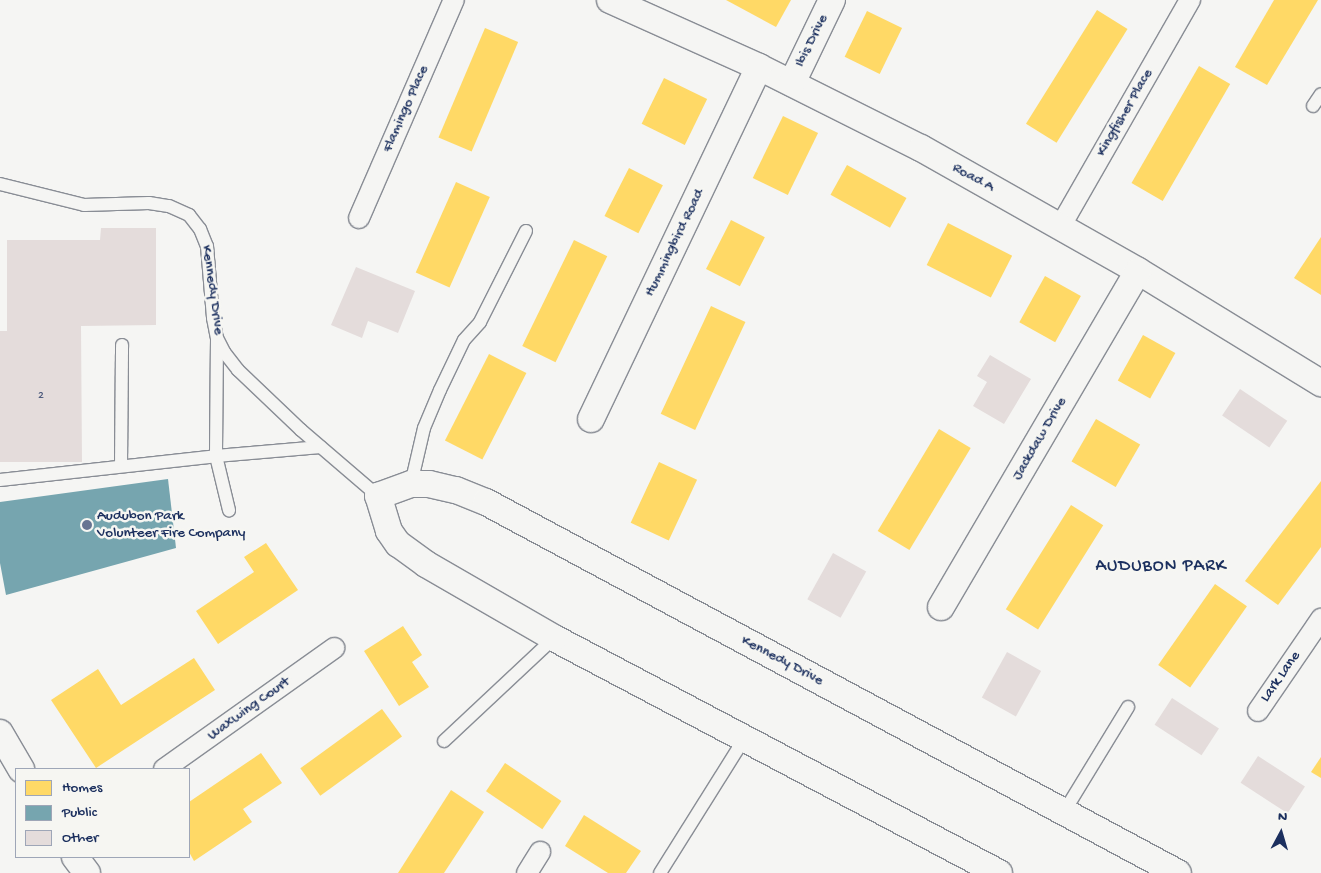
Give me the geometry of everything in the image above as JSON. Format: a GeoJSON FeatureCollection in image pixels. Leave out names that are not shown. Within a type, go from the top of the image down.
{"type":"FeatureCollection","features":[{"type":"Feature","properties":{"kind":"street","name":"Flamingo Place"},"geometry":{"type":"LineString","coordinates":[[359,218],[454,0]]}},
{"type":"Feature","properties":{"kind":"street","name":"Road A"},"geometry":{"type":"LineString","coordinates":[[610,0],[759,67],[921,148],[1138,271],[1321,383]]}},
{"type":"Feature","properties":{"kind":"street","name":"Ibis Drive"},"geometry":{"type":"LineString","coordinates":[[792,83],[832,0]]}},
{"type":"Feature","properties":{"kind":"street","name":"Kingfisher Place"},"geometry":{"type":"LineString","coordinates":[[1060,227],[1190,0]]}},
{"type":"Feature","properties":{"kind":"street","name":"Hummingbird Road"},"geometry":{"type":"LineString","coordinates":[[591,419],[759,67]]}},
{"type":"Feature","properties":{"kind":"street","name":"Jackdaw Drive"},"geometry":{"type":"LineString","coordinates":[[941,607],[1138,271]]}},
{"type":"Feature","properties":{"kind":"street","name":"Kennedy Drive"},"geometry":{"type":"LineString","coordinates":[[999,873],[554,638],[411,556],[398,544],[390,530],[378,496],[411,484],[430,484],[456,490],[486,502],[1178,873]]}},
{"type":"Feature","properties":{"kind":"street","name":"Lark Lane"},"geometry":{"type":"LineString","coordinates":[[1258,711],[1321,619]]}},
{"type":"Feature","properties":{"kind":"street","name":"Waxwing Court"},"geometry":{"type":"LineString","coordinates":[[165,768],[334,648]]}},
{"type":"Feature","properties":{"kind":"street"},"geometry":{"type":"LineString","coordinates":[[0,733],[20,768]]}},
{"type":"Feature","properties":{"kind":"street"},"geometry":{"type":"LineString","coordinates":[[527,873],[540,852]]}},
{"type":"Feature","properties":{"kind":"street"},"geometry":{"type":"LineString","coordinates":[[76,858],[87,873]]}},
{"type":"Feature","properties":{"kind":"lane"},"geometry":{"type":"LineString","coordinates":[[1313,106],[1321,94]]}},
{"type":"Feature","properties":{"kind":"lane","name":"Kennedy Drive"},"geometry":{"type":"LineString","coordinates":[[0,184],[84,205],[149,203],[169,206],[188,215],[200,229],[207,246],[217,338],[238,370],[321,447],[378,496]]}},
{"type":"Feature","properties":{"kind":"lane"},"geometry":{"type":"LineString","coordinates":[[411,484],[424,428],[440,390],[464,340],[480,322],[526,231]]}},
{"type":"Feature","properties":{"kind":"lane"},"geometry":{"type":"LineString","coordinates":[[217,338],[216,456],[229,510]]}},
{"type":"Feature","properties":{"kind":"lane"},"geometry":{"type":"LineString","coordinates":[[121,466],[122,345]]}},
{"type":"Feature","properties":{"kind":"lane"},"geometry":{"type":"LineString","coordinates":[[0,480],[216,456],[321,447]]}},
{"type":"Feature","properties":{"kind":"lane"},"geometry":{"type":"LineString","coordinates":[[444,742],[554,638]]}},
{"type":"Feature","properties":{"kind":"lane"},"geometry":{"type":"LineString","coordinates":[[1064,812],[1128,707]]}},
{"type":"Feature","properties":{"kind":"lane"},"geometry":{"type":"LineString","coordinates":[[660,873],[744,739]]}},
{"type":"Feature","properties":{"kind":"building: Homes"},"geometry":{"type":"Polygon","coordinates":[[[726,0],[791,0],[776,27],[726,0]]]}},
{"type":"Feature","properties":{"kind":"building: Homes"},"geometry":{"type":"Polygon","coordinates":[[[1274,0],[1318,0],[1267,85],[1235,67],[1274,0]]]}},
{"type":"Feature","properties":{"kind":"building: Homes"},"geometry":{"type":"Polygon","coordinates":[[[1097,10],[1128,29],[1057,143],[1026,124],[1097,10]]]}},
{"type":"Feature","properties":{"kind":"building: Homes"},"geometry":{"type":"Polygon","coordinates":[[[867,11],[902,28],[880,74],[845,57],[867,11]]]}},
{"type":"Feature","properties":{"kind":"building: Homes"},"geometry":{"type":"Polygon","coordinates":[[[485,28],[518,42],[472,152],[439,138],[485,28]]]}},
{"type":"Feature","properties":{"kind":"building: Homes"},"geometry":{"type":"Polygon","coordinates":[[[1199,66],[1230,84],[1163,201],[1132,183],[1199,66]]]}},
{"type":"Feature","properties":{"kind":"building: Homes"},"geometry":{"type":"Polygon","coordinates":[[[664,78],[707,99],[685,145],[642,124],[664,78]]]}},
{"type":"Feature","properties":{"kind":"building: Homes"},"geometry":{"type":"Polygon","coordinates":[[[783,116],[818,133],[788,195],[753,178],[783,116]]]}},
{"type":"Feature","properties":{"kind":"building: Homes"},"geometry":{"type":"Polygon","coordinates":[[[847,165],[906,198],[890,228],[831,195],[847,165]]]}},
{"type":"Feature","properties":{"kind":"building: Homes"},"geometry":{"type":"Polygon","coordinates":[[[629,168],[663,185],[638,233],[604,216],[629,168]]]}},
{"type":"Feature","properties":{"kind":"building: Homes"},"geometry":{"type":"Polygon","coordinates":[[[456,182],[490,197],[450,287],[416,272],[456,182]]]}},
{"type":"Feature","properties":{"kind":"building: Homes"},"geometry":{"type":"Polygon","coordinates":[[[731,220],[765,237],[740,286],[706,269],[731,220]]]}},
{"type":"Feature","properties":{"kind":"building: Homes"},"geometry":{"type":"Polygon","coordinates":[[[948,223],[1012,256],[991,298],[927,265],[948,223]]]}},
{"type":"Feature","properties":{"kind":"building: Homes"},"geometry":{"type":"Polygon","coordinates":[[[1321,237],[1321,295],[1294,278],[1321,237]]]}},
{"type":"Feature","properties":{"kind":"building: Homes"},"geometry":{"type":"Polygon","coordinates":[[[574,240],[607,256],[556,362],[522,346],[574,240]]]}},
{"type":"Feature","properties":{"kind":"building: Homes"},"geometry":{"type":"Polygon","coordinates":[[[1045,276],[1081,296],[1055,342],[1019,322],[1045,276]]]}},
{"type":"Feature","properties":{"kind":"building: Homes"},"geometry":{"type":"Polygon","coordinates":[[[711,306],[745,322],[695,430],[661,414],[711,306]]]}},
{"type":"Feature","properties":{"kind":"building: Homes"},"geometry":{"type":"Polygon","coordinates":[[[1143,335],[1175,353],[1150,398],[1118,380],[1143,335]]]}},
{"type":"Feature","properties":{"kind":"building: Homes"},"geometry":{"type":"Polygon","coordinates":[[[489,354],[526,373],[482,459],[445,440],[489,354]]]}},
{"type":"Feature","properties":{"kind":"building: Homes"},"geometry":{"type":"Polygon","coordinates":[[[1096,419],[1140,444],[1116,487],[1072,461],[1096,419]]]}},
{"type":"Feature","properties":{"kind":"building: Homes"},"geometry":{"type":"Polygon","coordinates":[[[939,429],[971,448],[909,550],[878,531],[939,429]]]}},
{"type":"Feature","properties":{"kind":"building: Homes"},"geometry":{"type":"Polygon","coordinates":[[[659,462],[697,480],[669,540],[631,523],[659,462]]]}},
{"type":"Feature","properties":{"kind":"building: Homes"},"geometry":{"type":"Polygon","coordinates":[[[1321,481],[1321,547],[1278,605],[1245,581],[1321,481]]]}},
{"type":"Feature","properties":{"kind":"building: Homes"},"geometry":{"type":"Polygon","coordinates":[[[1071,505],[1103,525],[1038,629],[1006,609],[1071,505]]]}},
{"type":"Feature","properties":{"kind":"building: Homes"},"geometry":{"type":"Polygon","coordinates":[[[266,543],[298,590],[218,644],[196,611],[254,572],[244,557],[266,543]]]}},
{"type":"Feature","properties":{"kind":"building: Homes"},"geometry":{"type":"Polygon","coordinates":[[[1215,584],[1247,606],[1190,687],[1158,665],[1215,584]]]}},
{"type":"Feature","properties":{"kind":"building: Homes"},"geometry":{"type":"Polygon","coordinates":[[[403,626],[422,655],[412,662],[429,687],[399,706],[364,651],[403,626]]]}},
{"type":"Feature","properties":{"kind":"building: Homes"},"geometry":{"type":"Polygon","coordinates":[[[194,658],[215,690],[96,768],[51,700],[98,669],[121,705],[194,658]]]}},
{"type":"Feature","properties":{"kind":"building: Homes"},"geometry":{"type":"Polygon","coordinates":[[[382,709],[402,737],[320,796],[300,768],[382,709]]]}},
{"type":"Feature","properties":{"kind":"building: Homes"},"geometry":{"type":"Polygon","coordinates":[[[261,753],[282,783],[243,809],[252,822],[194,861],[190,854],[190,801],[261,753]]]}},
{"type":"Feature","properties":{"kind":"building: Homes"},"geometry":{"type":"Polygon","coordinates":[[[1321,757],[1321,778],[1311,772],[1321,757]]]}},
{"type":"Feature","properties":{"kind":"building: Homes"},"geometry":{"type":"Polygon","coordinates":[[[505,763],[561,801],[542,829],[486,791],[505,763]]]}},
{"type":"Feature","properties":{"kind":"building: Homes"},"geometry":{"type":"Polygon","coordinates":[[[451,790],[484,812],[444,873],[398,873],[451,790]]]}},
{"type":"Feature","properties":{"kind":"building: Homes"},"geometry":{"type":"Polygon","coordinates":[[[584,815],[641,851],[626,873],[608,873],[565,846],[584,815]]]}},
{"type":"Feature","properties":{"kind":"building: Public","name":"Audubon Park Volunteer Fire Company"},"geometry":{"type":"Polygon","coordinates":[[[168,479],[176,548],[6,595],[0,563],[0,502],[168,479]]]}},
{"type":"Feature","properties":{"kind":"building: Other"},"geometry":{"type":"Polygon","coordinates":[[[101,228],[156,228],[156,325],[81,326],[82,462],[0,462],[0,331],[7,331],[7,240],[100,240],[101,228]]]}},
{"type":"Feature","properties":{"kind":"building: Other"},"geometry":{"type":"Polygon","coordinates":[[[356,267],[415,291],[398,333],[368,321],[362,338],[331,325],[356,267]]]}},
{"type":"Feature","properties":{"kind":"building: Other"},"geometry":{"type":"Polygon","coordinates":[[[990,355],[1031,379],[1004,424],[973,406],[987,382],[977,376],[990,355]]]}},
{"type":"Feature","properties":{"kind":"building: Other"},"geometry":{"type":"Polygon","coordinates":[[[1240,389],[1287,421],[1269,447],[1222,416],[1240,389]]]}},
{"type":"Feature","properties":{"kind":"building: Other"},"geometry":{"type":"Polygon","coordinates":[[[833,553],[866,571],[841,618],[807,599],[833,553]]]}},
{"type":"Feature","properties":{"kind":"building: Other"},"geometry":{"type":"Polygon","coordinates":[[[1007,652],[1041,671],[1016,716],[982,697],[1007,652]]]}},
{"type":"Feature","properties":{"kind":"building: Other"},"geometry":{"type":"Polygon","coordinates":[[[1172,698],[1219,728],[1202,755],[1155,725],[1172,698]]]}},
{"type":"Feature","properties":{"kind":"building: Other"},"geometry":{"type":"Polygon","coordinates":[[[1258,756],[1305,786],[1288,813],[1241,783],[1258,756]]]}},
{"type":"Feature","properties":{"kind":"place","name":"Audubon Park Volunteer Fire Company"},"geometry":{"type":"Point","coordinates":[87,525]}},
{"type":"Feature","properties":{"kind":"district","name":"AUDUBON PARK"},"geometry":{"type":"Point","coordinates":[1161,567]}}]}
